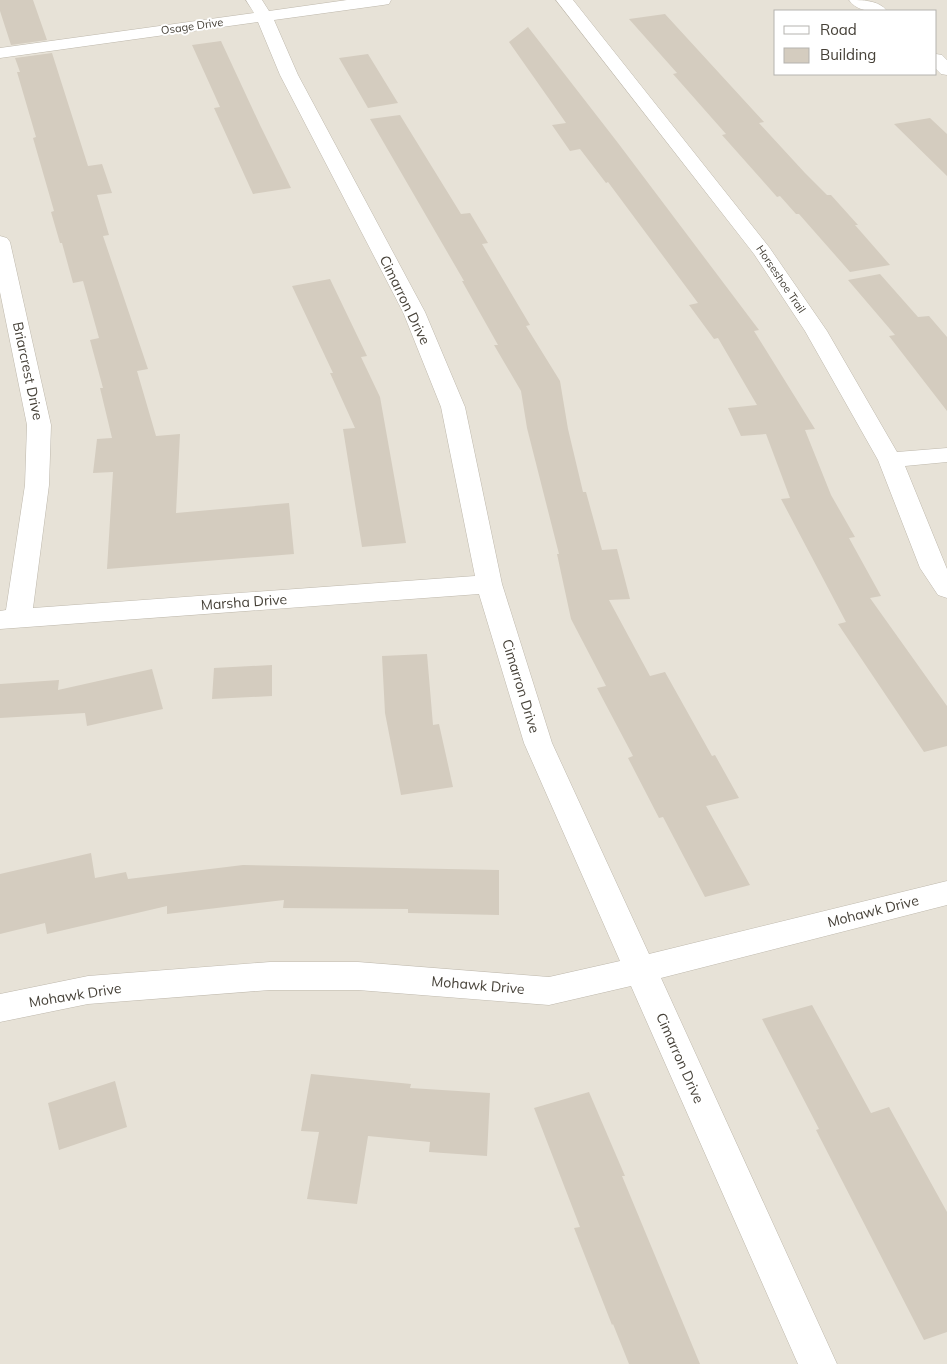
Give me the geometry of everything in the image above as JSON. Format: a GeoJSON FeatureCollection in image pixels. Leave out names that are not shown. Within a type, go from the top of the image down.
{"type":"FeatureCollection","features":[{"type":"Feature","properties":{"kind":"street","name":"Osage Drive"},"geometry":{"type":"LineString","coordinates":[[0,53],[259,8],[383,0]]}},
{"type":"Feature","properties":{"kind":"street","name":"Horseshoe Trail"},"geometry":{"type":"LineString","coordinates":[[564,0],[762,251],[816,331],[890,460],[934,568],[947,589]]}},
{"type":"Feature","properties":{"kind":"street"},"geometry":{"type":"LineString","coordinates":[[857,0],[877,10]]}},
{"type":"Feature","properties":{"kind":"street","name":"Cimarron Drive"},"geometry":{"type":"LineString","coordinates":[[259,8],[289,75],[414,312],[453,408],[489,584],[538,743],[818,1364]]}},
{"type":"Feature","properties":{"kind":"street"},"geometry":{"type":"LineString","coordinates":[[937,60],[947,70]]}},
{"type":"Feature","properties":{"kind":"street","name":"Briarcrest Drive"},"geometry":{"type":"LineString","coordinates":[[0,242],[6,298],[40,426],[37,485],[9,620]]}},
{"type":"Feature","properties":{"kind":"street"},"geometry":{"type":"LineString","coordinates":[[890,460],[947,455]]}},
{"type":"Feature","properties":{"kind":"street","name":"Marsha Drive"},"geometry":{"type":"LineString","coordinates":[[9,620],[489,584]]}},
{"type":"Feature","properties":{"kind":"street","name":"Mohawk Drive"},"geometry":{"type":"LineString","coordinates":[[0,1008],[88,990],[270,976],[358,976],[549,991],[641,970],[947,893]]}},
{"type":"Feature","properties":{"kind":"shaded area"},"geometry":{"type":"Polygon","coordinates":[[[0,0],[947,0],[947,1364],[0,1364],[0,0]]]}},
{"type":"Feature","properties":{"kind":"building"},"geometry":{"type":"Polygon","coordinates":[[[0,0],[33,0],[47,40],[11,45],[0,11],[0,0]]]}},
{"type":"Feature","properties":{"kind":"building"},"geometry":{"type":"Polygon","coordinates":[[[665,14],[764,122],[759,123],[805,173],[827,195],[831,195],[858,225],[855,225],[890,265],[850,272],[799,214],[796,214],[780,196],[777,197],[722,135],[726,134],[673,74],[677,73],[629,19],[665,14]]]}},
{"type":"Feature","properties":{"kind":"building"},"geometry":{"type":"Polygon","coordinates":[[[528,27],[759,330],[754,331],[815,429],[805,430],[831,495],[855,537],[849,538],[881,596],[870,598],[947,706],[947,746],[924,752],[838,624],[846,622],[781,499],[790,498],[766,434],[741,436],[728,408],[757,405],[718,338],[714,339],[689,305],[698,303],[608,182],[606,183],[580,149],[570,151],[552,125],[566,123],[509,42],[528,27]]]}},
{"type":"Feature","properties":{"kind":"building"},"geometry":{"type":"Polygon","coordinates":[[[221,41],[291,188],[253,194],[214,108],[220,107],[192,45],[221,41]]]}},
{"type":"Feature","properties":{"kind":"building"},"geometry":{"type":"Polygon","coordinates":[[[52,53],[88,166],[102,164],[112,193],[97,195],[109,235],[103,236],[148,369],[137,371],[156,436],[180,434],[176,513],[289,503],[294,554],[107,569],[113,472],[93,473],[97,439],[112,438],[100,388],[103,388],[90,340],[99,338],[83,281],[73,283],[62,243],[60,243],[51,212],[54,211],[33,138],[36,137],[17,72],[20,72],[15,58],[52,53]]]}},
{"type":"Feature","properties":{"kind":"building"},"geometry":{"type":"Polygon","coordinates":[[[368,54],[398,103],[368,108],[339,58],[368,54]]]}},
{"type":"Feature","properties":{"kind":"building"},"geometry":{"type":"Polygon","coordinates":[[[400,115],[461,214],[470,213],[488,243],[482,244],[530,325],[526,326],[560,381],[568,429],[583,492],[586,492],[602,550],[617,549],[630,599],[609,600],[650,676],[665,672],[712,756],[715,755],[739,798],[706,806],[750,885],[705,897],[663,817],[659,818],[628,758],[633,756],[597,688],[606,686],[571,619],[557,554],[559,554],[527,428],[521,391],[494,345],[498,345],[462,281],[464,281],[370,119],[400,115]]]}},
{"type":"Feature","properties":{"kind":"building"},"geometry":{"type":"Polygon","coordinates":[[[930,118],[947,134],[947,176],[894,124],[930,118]]]}},
{"type":"Feature","properties":{"kind":"building"},"geometry":{"type":"Polygon","coordinates":[[[880,274],[918,317],[929,316],[947,337],[947,411],[889,336],[895,335],[848,280],[880,274]]]}},
{"type":"Feature","properties":{"kind":"building"},"geometry":{"type":"Polygon","coordinates":[[[330,279],[367,356],[361,357],[380,397],[406,543],[362,547],[343,429],[355,428],[330,373],[333,373],[292,286],[330,279]]]}},
{"type":"Feature","properties":{"kind":"building"},"geometry":{"type":"Polygon","coordinates":[[[427,654],[433,725],[439,724],[453,787],[401,795],[385,713],[382,656],[427,654]]]}},
{"type":"Feature","properties":{"kind":"building"},"geometry":{"type":"Polygon","coordinates":[[[272,665],[272,696],[212,699],[214,668],[272,665]]]}},
{"type":"Feature","properties":{"kind":"building"},"geometry":{"type":"Polygon","coordinates":[[[152,669],[163,709],[87,726],[85,713],[0,718],[0,684],[59,680],[58,690],[152,669]]]}},
{"type":"Feature","properties":{"kind":"building"},"geometry":{"type":"Polygon","coordinates":[[[91,853],[95,878],[126,872],[128,879],[243,865],[499,870],[499,915],[408,913],[408,909],[283,908],[284,900],[167,914],[167,906],[47,934],[45,923],[0,934],[0,874],[91,853]]]}},
{"type":"Feature","properties":{"kind":"building"},"geometry":{"type":"Polygon","coordinates":[[[812,1005],[871,1113],[889,1107],[947,1212],[947,1332],[924,1340],[816,1130],[819,1129],[762,1019],[812,1005]]]}},
{"type":"Feature","properties":{"kind":"building"},"geometry":{"type":"Polygon","coordinates":[[[311,1074],[411,1084],[410,1088],[490,1093],[487,1156],[429,1152],[430,1142],[368,1136],[357,1204],[307,1199],[319,1132],[301,1131],[311,1074]]]}},
{"type":"Feature","properties":{"kind":"building"},"geometry":{"type":"Polygon","coordinates":[[[115,1081],[127,1127],[59,1150],[48,1103],[115,1081]]]}},
{"type":"Feature","properties":{"kind":"building"},"geometry":{"type":"Polygon","coordinates":[[[589,1092],[625,1176],[622,1176],[700,1364],[629,1364],[612,1325],[574,1228],[580,1227],[534,1108],[589,1092]]]}}]}
